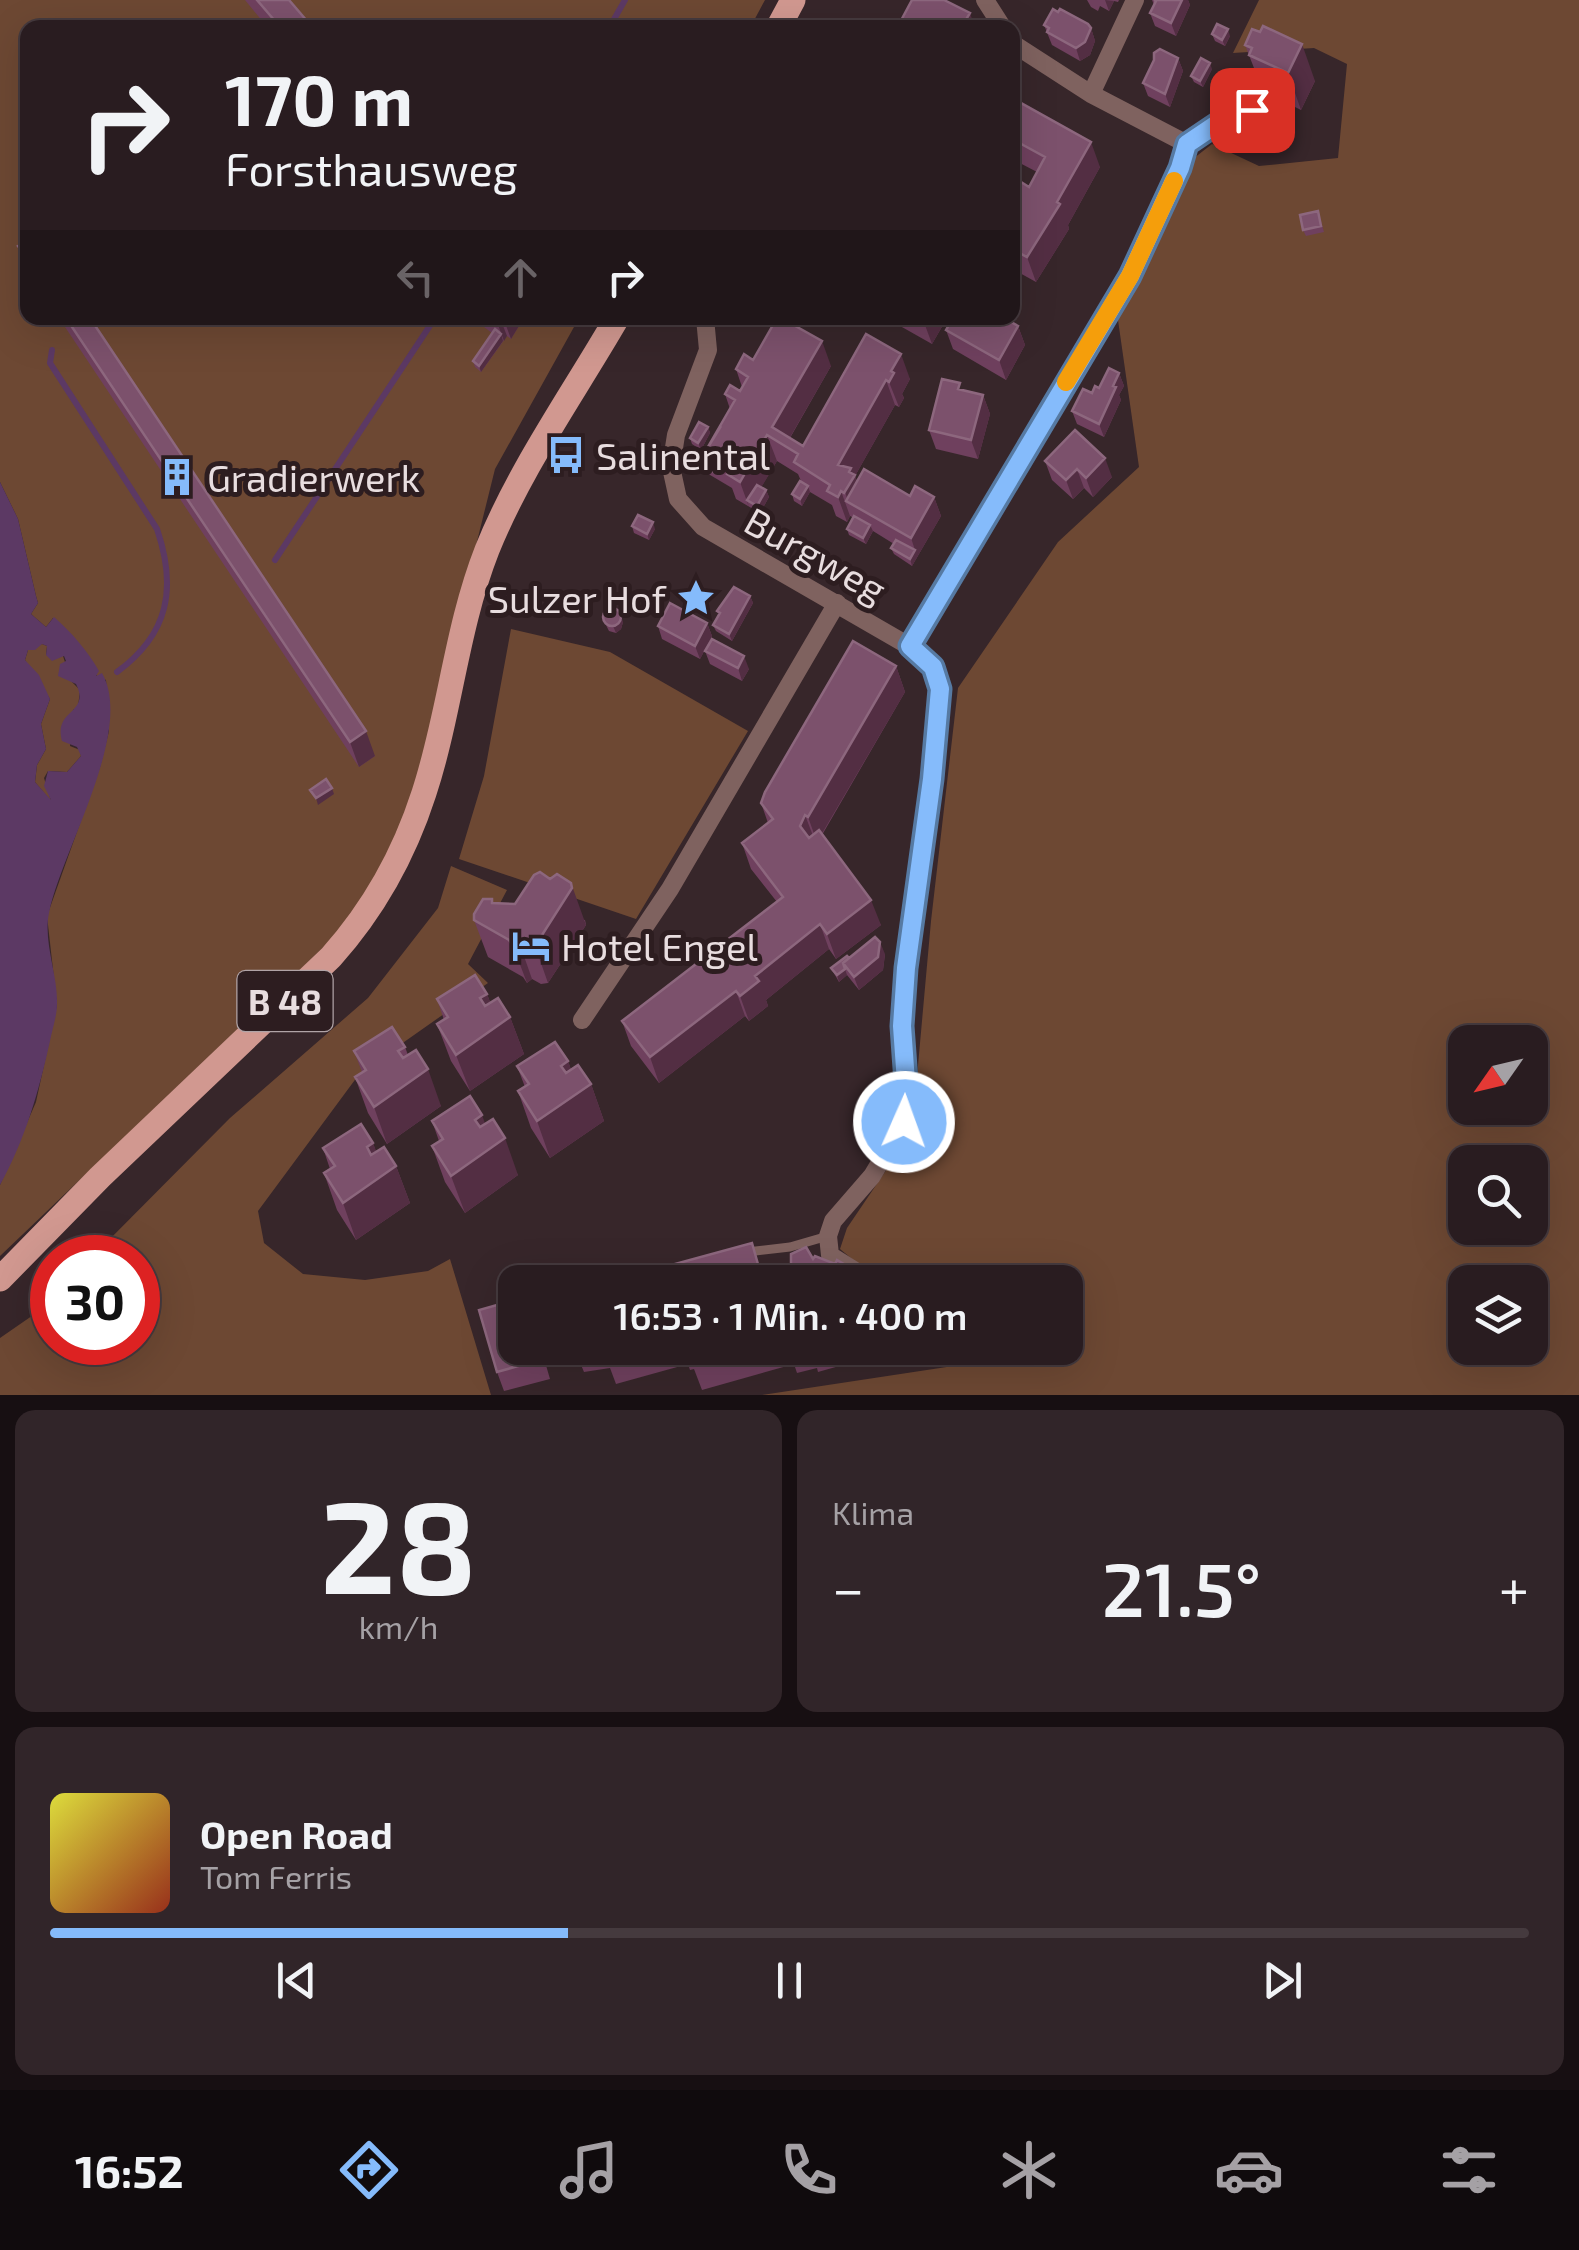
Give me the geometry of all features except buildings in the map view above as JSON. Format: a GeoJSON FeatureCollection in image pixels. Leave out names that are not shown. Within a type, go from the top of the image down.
{"type":"FeatureCollection","features":[{"type":"Feature","properties":{"kind":"main road","name":"B 48"},"geometry":{"type":"LineString","coordinates":[[0,1279],[331,957],[363,921],[392,874],[424,792],[457,653],[488,549],[523,476],[613,325]]}},
{"type":"Feature","properties":{"kind":"street"},"geometry":{"type":"LineString","coordinates":[[1091,94],[1135,0]]}},
{"type":"Feature","properties":{"kind":"street"},"geometry":{"type":"LineString","coordinates":[[1020,48],[1091,94],[1187,144],[1236,111],[1272,116]]}},
{"type":"Feature","properties":{"kind":"street","name":"Burgweg"},"geometry":{"type":"LineString","coordinates":[[706,325],[708,350],[676,435],[671,467],[678,499],[703,527],[910,646],[933,667],[940,689],[906,968],[902,1026],[904,1122],[872,1176],[833,1221],[828,1236]]}},
{"type":"Feature","properties":{"kind":"street"},"geometry":{"type":"LineString","coordinates":[[582,1020],[670,889],[837,604]]}},
{"type":"Feature","properties":{"kind":"street"},"geometry":{"type":"LineString","coordinates":[[828,1236],[830,1254],[846,1265]]}},
{"type":"Feature","properties":{"kind":"lane"},"geometry":{"type":"LineString","coordinates":[[910,646],[1130,276],[1187,144]]}},
{"type":"Feature","properties":{"kind":"lane"},"geometry":{"type":"LineString","coordinates":[[729,1257],[828,1236]]}},
{"type":"Feature","properties":{"kind":"shaded area"},"geometry":{"type":"Polygon","coordinates":[[[0,0],[765,0],[754,20],[20,20],[20,325],[575,325],[495,469],[416,787],[383,871],[356,916],[0,1256],[0,1185],[36,1102],[57,1005],[47,916],[109,731],[106,680],[97,676],[53,618],[46,627],[31,614],[38,603],[18,519],[0,482],[0,0]]]}},
{"type":"Feature","properties":{"kind":"shaded area"},"geometry":{"type":"Polygon","coordinates":[[[1259,0],[1579,0],[1579,1395],[762,1395],[960,1365],[1083,1365],[1083,1265],[868,1265],[857,1263],[840,1249],[847,1228],[912,1132],[958,688],[1058,542],[1139,467],[1118,320],[1189,162],[1212,144],[1259,166],[1338,158],[1347,64],[1314,48],[1233,53],[1259,0]]]}},
{"type":"Feature","properties":{"kind":"shaded area"},"geometry":{"type":"Polygon","coordinates":[[[0,482],[18,519],[38,603],[31,614],[46,627],[54,617],[73,636],[99,671],[96,676],[102,673],[110,697],[103,758],[49,913],[48,935],[57,993],[54,1023],[30,1115],[0,1185],[0,482]],[[47,646],[28,650],[25,660],[39,675],[50,699],[41,724],[46,749],[37,765],[35,782],[51,800],[44,786],[48,771],[67,772],[81,756],[77,747],[62,741],[61,731],[62,723],[79,701],[76,684],[58,676],[60,664],[66,661],[64,656],[52,661],[46,655],[47,646]]]}},
{"type":"Feature","properties":{"kind":"shaded area"},"geometry":{"type":"Polygon","coordinates":[[[511,629],[610,652],[748,731],[636,919],[459,859],[484,776],[511,629]]]}},
{"type":"Feature","properties":{"kind":"shaded area"},"geometry":{"type":"Polygon","coordinates":[[[47,646],[46,655],[63,656],[71,681],[80,690],[78,707],[73,710],[70,746],[80,750],[81,756],[67,772],[48,771],[44,778],[51,801],[35,782],[37,765],[46,749],[41,724],[50,699],[25,660],[28,650],[47,646]]]}},
{"type":"Feature","properties":{"kind":"shaded area"},"geometry":{"type":"Polygon","coordinates":[[[451,866],[507,890],[468,964],[488,983],[360,1073],[258,1211],[264,1243],[303,1274],[365,1280],[428,1271],[450,1259],[491,1395],[0,1395],[0,1338],[30,1317],[30,1365],[160,1365],[160,1235],[114,1235],[230,1118],[368,998],[438,908],[451,866]]]}},
{"type":"Feature","properties":{"kind":"waterway"},"geometry":{"type":"LineString","coordinates":[[614,20],[625,0]]}},
{"type":"Feature","properties":{"kind":"waterway"},"geometry":{"type":"LineString","coordinates":[[275,560],[430,325]]}},
{"type":"Feature","properties":{"kind":"waterway"},"geometry":{"type":"LineString","coordinates":[[52,350],[50,363],[157,529],[163,551],[167,590],[158,626],[148,642],[117,672]]}},
{"type":"Feature","properties":{"kind":"slow traffic"},"geometry":{"type":"LineString","coordinates":[[1066,382],[1130,276],[1174,181]]}},
{"type":"Feature","properties":{"kind":"place","name":"Salinental"},"geometry":{"type":"Point","coordinates":[566,455]}},
{"type":"Feature","properties":{"kind":"place","name":"Gradierwerk"},"geometry":{"type":"Point","coordinates":[177,477]}},
{"type":"Feature","properties":{"kind":"place","name":"Sulzer Hof"},"geometry":{"type":"Point","coordinates":[696,598]}},
{"type":"Feature","properties":{"kind":"place","name":"Hotel Engel"},"geometry":{"type":"Point","coordinates":[531,946]}},
{"type":"Feature","properties":{"kind":"route"},"geometry":{"type":"LineString","coordinates":[[904,1122],[907,1096],[902,1026],[906,968],[940,709],[940,689],[933,667],[910,646],[1130,276],[1180,168],[1187,144],[1236,111],[1252,110]]}}]}
